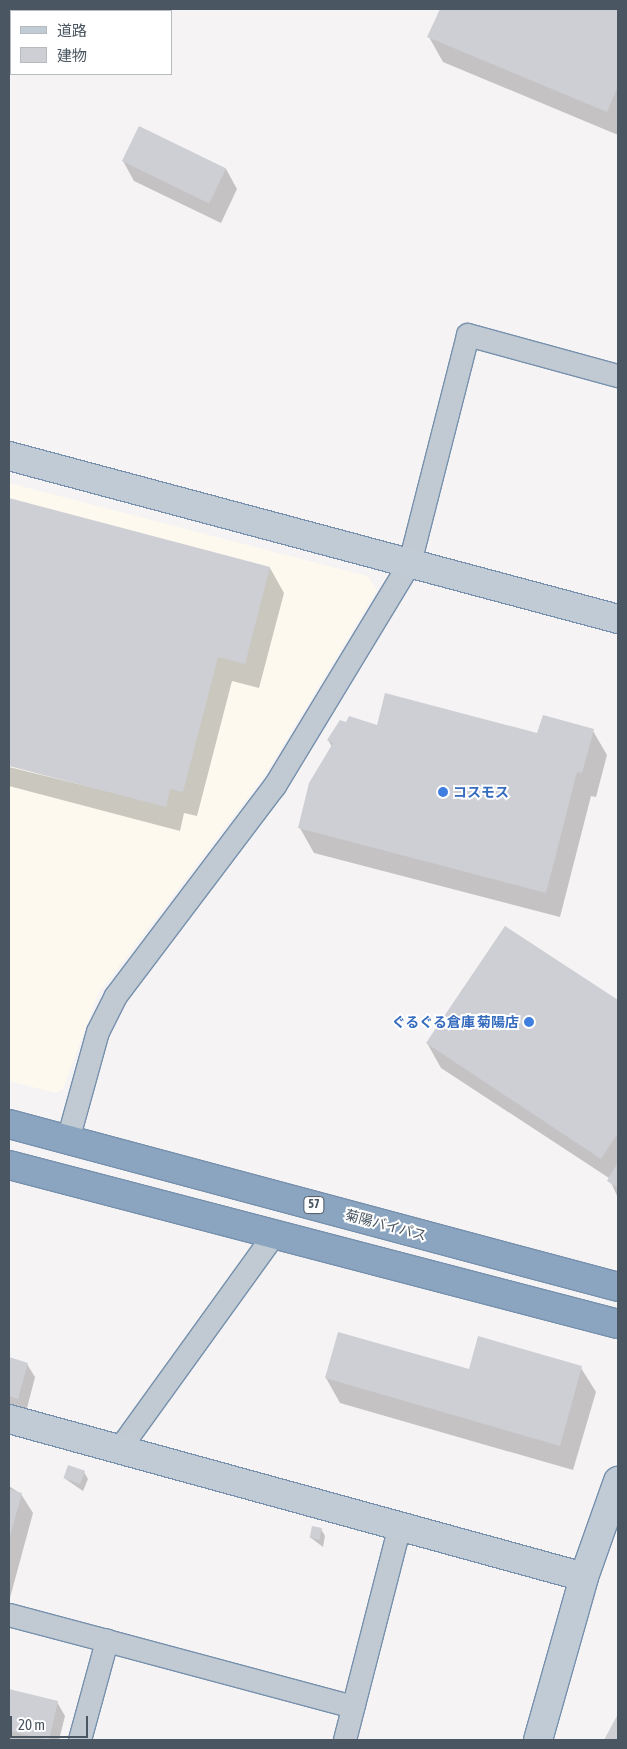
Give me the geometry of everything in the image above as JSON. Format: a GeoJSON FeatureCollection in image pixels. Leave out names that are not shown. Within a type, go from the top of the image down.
{"type":"FeatureCollection","features":[{"type":"Feature","properties":{"kind":"highway","name":"菊陽バイパス"},"geometry":{"type":"LineString","coordinates":[[9,1124],[618,1287]]}},
{"type":"Feature","properties":{"kind":"highway"},"geometry":{"type":"LineString","coordinates":[[9,1165],[618,1324]]}},
{"type":"Feature","properties":{"kind":"street"},"geometry":{"type":"LineString","coordinates":[[68,1140],[98,1032],[116,996],[275,786],[410,563],[468,334],[618,376]]}},
{"type":"Feature","properties":{"kind":"street"},"geometry":{"type":"LineString","coordinates":[[9,456],[618,619]]}},
{"type":"Feature","properties":{"kind":"street"},"geometry":{"type":"LineString","coordinates":[[119,1450],[275,1234]]}},
{"type":"Feature","properties":{"kind":"street"},"geometry":{"type":"LineString","coordinates":[[9,1419],[584,1577]]}},
{"type":"Feature","properties":{"kind":"street"},"geometry":{"type":"LineString","coordinates":[[538,1740],[584,1577],[618,1481]]}},
{"type":"Feature","properties":{"kind":"street"},"geometry":{"type":"LineString","coordinates":[[346,1740],[400,1526]]}},
{"type":"Feature","properties":{"kind":"street"},"geometry":{"type":"LineString","coordinates":[[9,1615],[353,1707]]}},
{"type":"Feature","properties":{"kind":"street"},"geometry":{"type":"LineString","coordinates":[[80,1740],[107,1641]]}},
{"type":"Feature","properties":{"kind":"shaded area"},"geometry":{"type":"Polygon","coordinates":[[[9,483],[367,576],[377,590],[265,775],[98,994],[63,1089],[56,1093],[9,1081],[9,483]]]}},
{"type":"Feature","properties":{"kind":"building"},"geometry":{"type":"Polygon","coordinates":[[[440,9],[618,9],[618,86],[607,112],[427,37],[440,9]]]}},
{"type":"Feature","properties":{"kind":"building"},"geometry":{"type":"Polygon","coordinates":[[[139,126],[226,169],[209,204],[122,161],[139,126]]]}},
{"type":"Feature","properties":{"kind":"building"},"geometry":{"type":"Polygon","coordinates":[[[9,498],[270,567],[245,664],[218,657],[183,792],[170,789],[166,807],[9,766],[9,498]]]}},
{"type":"Feature","properties":{"kind":"building"},"geometry":{"type":"Polygon","coordinates":[[[385,693],[537,733],[543,715],[594,729],[582,773],[577,772],[546,893],[298,828],[309,783],[333,743],[327,740],[340,720],[346,722],[349,716],[377,725],[385,693]]]}},
{"type":"Feature","properties":{"kind":"building","name":"ぐるぐる倉庫 菊陽店"},"geometry":{"type":"Polygon","coordinates":[[[505,926],[618,1000],[618,1133],[601,1159],[426,1043],[505,926]]]}},
{"type":"Feature","properties":{"kind":"building"},"geometry":{"type":"Polygon","coordinates":[[[618,1162],[618,1188],[607,1181],[618,1162]]]}},
{"type":"Feature","properties":{"kind":"building"},"geometry":{"type":"Polygon","coordinates":[[[338,1332],[469,1369],[478,1336],[582,1366],[560,1446],[325,1378],[338,1332]]]}},
{"type":"Feature","properties":{"kind":"building"},"geometry":{"type":"Polygon","coordinates":[[[9,1357],[28,1363],[18,1399],[9,1396],[9,1357]]]}},
{"type":"Feature","properties":{"kind":"building"},"geometry":{"type":"Polygon","coordinates":[[[68,1465],[85,1471],[80,1484],[63,1478],[68,1465]]]}},
{"type":"Feature","properties":{"kind":"building"},"geometry":{"type":"Polygon","coordinates":[[[9,1489],[22,1493],[9,1540],[9,1489]]]}},
{"type":"Feature","properties":{"kind":"building"},"geometry":{"type":"Polygon","coordinates":[[[312,1526],[322,1528],[320,1540],[310,1538],[312,1526]]]}},
{"type":"Feature","properties":{"kind":"building"},"geometry":{"type":"Polygon","coordinates":[[[9,1689],[58,1701],[49,1740],[9,1731],[9,1689]]]}},
{"type":"Feature","properties":{"kind":"building"},"geometry":{"type":"Polygon","coordinates":[[[618,1714],[618,1740],[604,1740],[618,1714]]]}},
{"type":"Feature","properties":{"kind":"place","name":"コスモス"},"geometry":{"type":"Point","coordinates":[443,792]}},
{"type":"Feature","properties":{"kind":"place","name":"ぐるぐる倉庫 菊陽店"},"geometry":{"type":"Point","coordinates":[529,1022]}}]}
